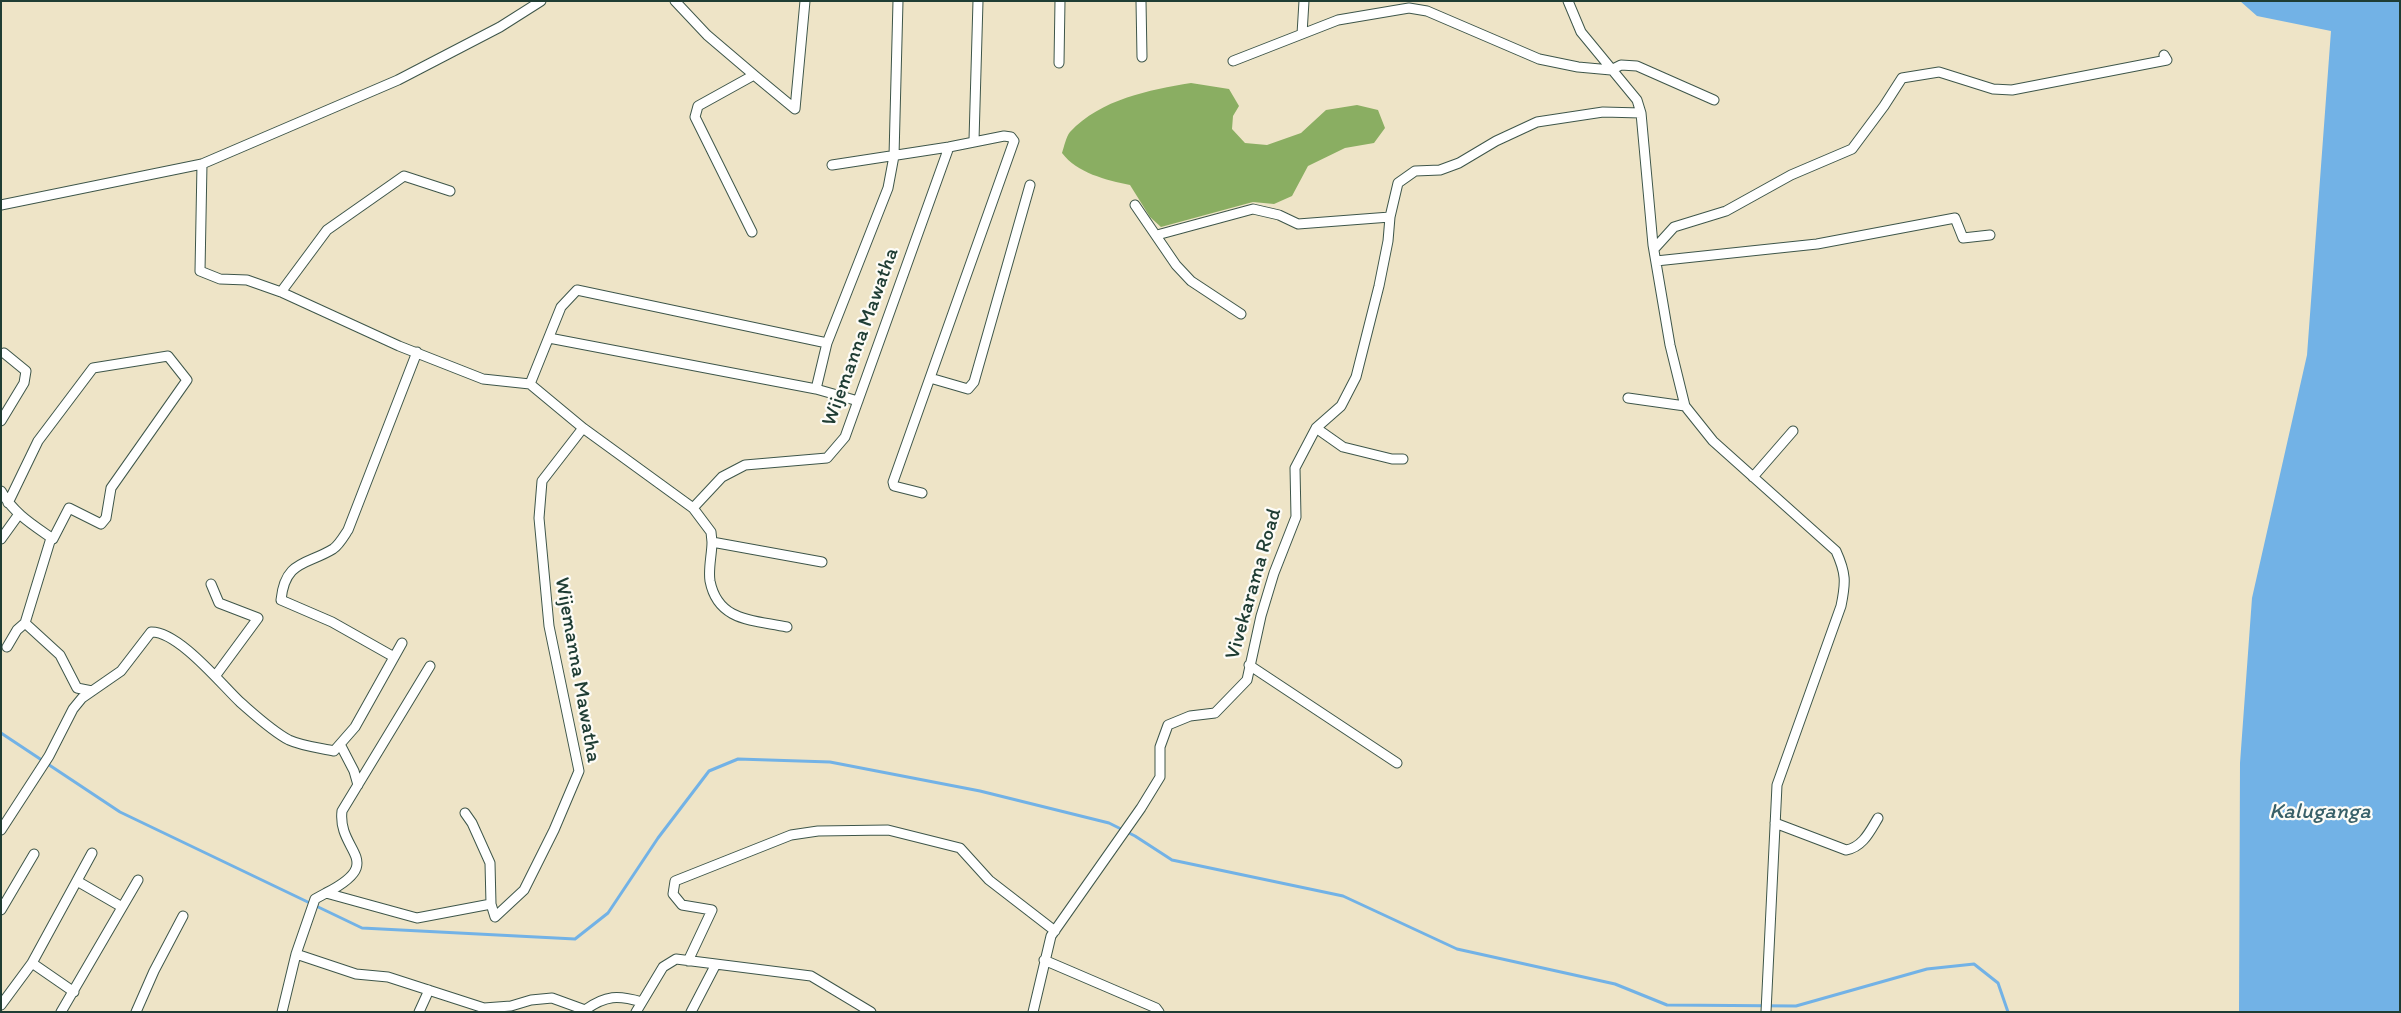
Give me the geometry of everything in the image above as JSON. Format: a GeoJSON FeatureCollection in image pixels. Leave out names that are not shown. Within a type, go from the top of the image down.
{"type":"FeatureCollection","features":[{"type":"Feature","properties":{"kind":"street"},"geometry":{"type":"LineString","coordinates":[[1,205],[202,164],[398,80],[500,27],[541,1]]}},
{"type":"Feature","properties":{"kind":"street"},"geometry":{"type":"LineString","coordinates":[[675,1],[707,34],[794,109],[805,1]]}},
{"type":"Feature","properties":{"kind":"street"},"geometry":{"type":"LineString","coordinates":[[816,389],[827,343],[888,188],[894,156],[898,1]]}},
{"type":"Feature","properties":{"kind":"street"},"geometry":{"type":"LineString","coordinates":[[974,140],[978,1]]}},
{"type":"Feature","properties":{"kind":"street"},"geometry":{"type":"LineString","coordinates":[[1059,63],[1060,1]]}},
{"type":"Feature","properties":{"kind":"street"},"geometry":{"type":"LineString","coordinates":[[1141,1],[1142,57]]}},
{"type":"Feature","properties":{"kind":"street"},"geometry":{"type":"LineString","coordinates":[[1302,34],[1304,1]]}},
{"type":"Feature","properties":{"kind":"street"},"geometry":{"type":"LineString","coordinates":[[1568,1],[1581,32],[1637,100],[1641,113],[1654,249],[1670,345],[1685,406],[1713,441],[1836,551],[1844,570],[1845,584],[1841,606],[1777,785],[1766,1012]]}},
{"type":"Feature","properties":{"kind":"street"},"geometry":{"type":"LineString","coordinates":[[1233,61],[1338,20],[1409,8],[1427,11],[1539,60],[1578,67],[1611,70],[1621,65],[1637,66],[1714,100]]}},
{"type":"Feature","properties":{"kind":"street"},"geometry":{"type":"LineString","coordinates":[[1654,249],[1674,227],[1726,211],[1791,175],[1852,149],[1902,78],[1939,72],[1993,89],[2012,90],[2167,60],[2164,55]]}},
{"type":"Feature","properties":{"kind":"street"},"geometry":{"type":"LineString","coordinates":[[752,232],[695,117],[698,106],[754,75]]}},
{"type":"Feature","properties":{"kind":"street","name":"Vivekarama Road"},"geometry":{"type":"LineString","coordinates":[[1033,1012],[1051,936],[1160,777],[1160,747],[1168,725],[1190,716],[1215,713],[1246,680],[1274,573],[1296,517],[1295,468],[1316,428],[1341,406],[1356,377],[1379,286],[1388,241],[1390,217],[1398,183],[1415,171],[1440,170],[1459,163],[1496,141],[1537,122],[1603,112],[1641,113]]}},
{"type":"Feature","properties":{"kind":"street"},"geometry":{"type":"LineString","coordinates":[[832,165],[950,147],[974,140],[1004,136],[1011,137],[1014,141],[893,482],[894,486],[922,493]]}},
{"type":"Feature","properties":{"kind":"street","name":"Wijemanna Mawatha"},"geometry":{"type":"LineString","coordinates":[[693,508],[722,477],[745,465],[827,458],[845,438],[950,147]]}},
{"type":"Feature","properties":{"kind":"street"},"geometry":{"type":"LineString","coordinates":[[202,164],[200,271],[220,279],[247,280],[281,292],[378,337],[483,379],[530,384],[583,428],[693,508],[711,532],[710,580],[719,604],[731,615],[787,627]]}},
{"type":"Feature","properties":{"kind":"street"},"geometry":{"type":"LineString","coordinates":[[281,292],[328,230],[404,176],[450,191]]}},
{"type":"Feature","properties":{"kind":"street"},"geometry":{"type":"LineString","coordinates":[[930,378],[968,389],[974,382],[1030,185]]}},
{"type":"Feature","properties":{"kind":"street"},"geometry":{"type":"LineString","coordinates":[[1134,205],[1157,235],[1176,265],[1191,280],[1241,314]]}},
{"type":"Feature","properties":{"kind":"street"},"geometry":{"type":"LineString","coordinates":[[1157,235],[1253,209],[1279,215],[1298,224],[1390,217]]}},
{"type":"Feature","properties":{"kind":"street"},"geometry":{"type":"LineString","coordinates":[[1656,261],[1817,244],[1955,218],[1963,238],[1990,235]]}},
{"type":"Feature","properties":{"kind":"street"},"geometry":{"type":"LineString","coordinates":[[530,384],[561,308],[577,290],[827,343]]}},
{"type":"Feature","properties":{"kind":"street"},"geometry":{"type":"LineString","coordinates":[[549,338],[816,389],[858,401]]}},
{"type":"Feature","properties":{"kind":"street"},"geometry":{"type":"LineString","coordinates":[[394,657],[332,622],[282,600],[283,585],[298,564],[335,548],[348,530],[417,352]]}},
{"type":"Feature","properties":{"kind":"street"},"geometry":{"type":"LineString","coordinates":[[1,421],[24,382],[26,371],[4,353]]}},
{"type":"Feature","properties":{"kind":"street"},"geometry":{"type":"LineString","coordinates":[[7,647],[17,630],[25,623],[51,538],[53,539],[69,508],[102,524],[106,518],[111,488],[187,380],[168,356],[93,368],[38,441],[8,503]]}},
{"type":"Feature","properties":{"kind":"street"},"geometry":{"type":"LineString","coordinates":[[1628,398],[1685,406]]}},
{"type":"Feature","properties":{"kind":"street","name":"Wijemanna Mawatha"},"geometry":{"type":"LineString","coordinates":[[326,893],[417,918],[491,904],[495,916],[524,890],[551,838],[579,771],[549,626],[539,518],[542,481],[583,428]]}},
{"type":"Feature","properties":{"kind":"street"},"geometry":{"type":"LineString","coordinates":[[1316,428],[1343,447],[1392,459],[1403,459]]}},
{"type":"Feature","properties":{"kind":"street"},"geometry":{"type":"LineString","coordinates":[[1753,477],[1793,431]]}},
{"type":"Feature","properties":{"kind":"street"},"geometry":{"type":"LineString","coordinates":[[1,491],[8,503],[19,514],[51,538]]}},
{"type":"Feature","properties":{"kind":"street"},"geometry":{"type":"LineString","coordinates":[[1,539],[19,514]]}},
{"type":"Feature","properties":{"kind":"street"},"geometry":{"type":"LineString","coordinates":[[712,542],[822,562]]}},
{"type":"Feature","properties":{"kind":"street"},"geometry":{"type":"LineString","coordinates":[[211,584],[220,603],[258,618],[216,675]]}},
{"type":"Feature","properties":{"kind":"street"},"geometry":{"type":"LineString","coordinates":[[25,623],[60,655],[77,688],[92,691]]}},
{"type":"Feature","properties":{"kind":"street"},"geometry":{"type":"LineString","coordinates":[[1,830],[50,756],[74,709],[82,698],[121,671],[151,632],[161,632],[216,675],[239,701],[290,740],[334,751],[341,746],[355,727],[402,643]]}},
{"type":"Feature","properties":{"kind":"street"},"geometry":{"type":"LineString","coordinates":[[1249,665],[1396,763]]}},
{"type":"Feature","properties":{"kind":"street"},"geometry":{"type":"LineString","coordinates":[[282,1012],[296,954],[315,899],[346,883],[357,864],[358,857],[340,825],[342,811],[430,666]]}},
{"type":"Feature","properties":{"kind":"street"},"geometry":{"type":"LineString","coordinates":[[341,746],[358,786]]}},
{"type":"Feature","properties":{"kind":"street"},"geometry":{"type":"LineString","coordinates":[[465,814],[472,823],[490,863],[491,904]]}},
{"type":"Feature","properties":{"kind":"street"},"geometry":{"type":"LineString","coordinates":[[1775,823],[1846,850],[1855,848],[1862,842],[1878,818]]}},
{"type":"Feature","properties":{"kind":"street"},"geometry":{"type":"LineString","coordinates":[[688,960],[712,910],[682,905],[673,894],[675,880],[791,835],[818,831],[888,830],[960,848],[989,880],[1055,930]]}},
{"type":"Feature","properties":{"kind":"street"},"geometry":{"type":"LineString","coordinates":[[1,910],[34,854]]}},
{"type":"Feature","properties":{"kind":"street"},"geometry":{"type":"LineString","coordinates":[[1,1005],[32,963],[92,854]]}},
{"type":"Feature","properties":{"kind":"street"},"geometry":{"type":"LineString","coordinates":[[61,1012],[138,880]]}},
{"type":"Feature","properties":{"kind":"street"},"geometry":{"type":"LineString","coordinates":[[77,881],[122,907]]}},
{"type":"Feature","properties":{"kind":"street"},"geometry":{"type":"LineString","coordinates":[[136,1012],[154,971],[183,916]]}},
{"type":"Feature","properties":{"kind":"street"},"geometry":{"type":"LineString","coordinates":[[296,954],[356,974],[388,977],[484,1008],[511,1006],[531,1000],[552,998],[585,1010],[602,1000],[614,996],[642,1002]]}},
{"type":"Feature","properties":{"kind":"street"},"geometry":{"type":"LineString","coordinates":[[636,1012],[663,967],[676,959],[811,976],[871,1012]]}},
{"type":"Feature","properties":{"kind":"street"},"geometry":{"type":"LineString","coordinates":[[1044,960],[1156,1008],[1159,1012]]}},
{"type":"Feature","properties":{"kind":"street"},"geometry":{"type":"LineString","coordinates":[[32,963],[74,992]]}},
{"type":"Feature","properties":{"kind":"street"},"geometry":{"type":"LineString","coordinates":[[691,1012],[716,964]]}},
{"type":"Feature","properties":{"kind":"street"},"geometry":{"type":"LineString","coordinates":[[419,1012],[429,990]]}},
{"type":"Feature","properties":{"kind":"green space"},"geometry":{"type":"Polygon","coordinates":[[[1191,83],[1229,89],[1239,106],[1233,116],[1232,129],[1245,143],[1267,145],[1301,133],[1326,110],[1357,105],[1378,110],[1385,128],[1374,143],[1345,148],[1308,166],[1292,196],[1274,204],[1253,202],[1161,227],[1150,217],[1130,185],[1084,171],[1068,160],[1062,153],[1070,132],[1096,111],[1142,93],[1191,83]]]}},
{"type":"Feature","properties":{"kind":"water","name":"Kaluganga"},"geometry":{"type":"Polygon","coordinates":[[[2240,1],[2400,1],[2400,1012],[2239,1012],[2240,763],[2252,598],[2307,355],[2331,31],[2257,16],[2240,1]]]}},
{"type":"Feature","properties":{"kind":"waterway"},"geometry":{"type":"LineString","coordinates":[[1,733],[120,812],[362,928],[575,939],[608,913],[658,838],[709,771],[738,759],[830,762],[980,791],[1109,823],[1135,836],[1172,860],[1343,896],[1457,949],[1615,984],[1667,1005],[1796,1006],[1927,969],[1974,964],[1998,983],[2008,1012]]}}]}
